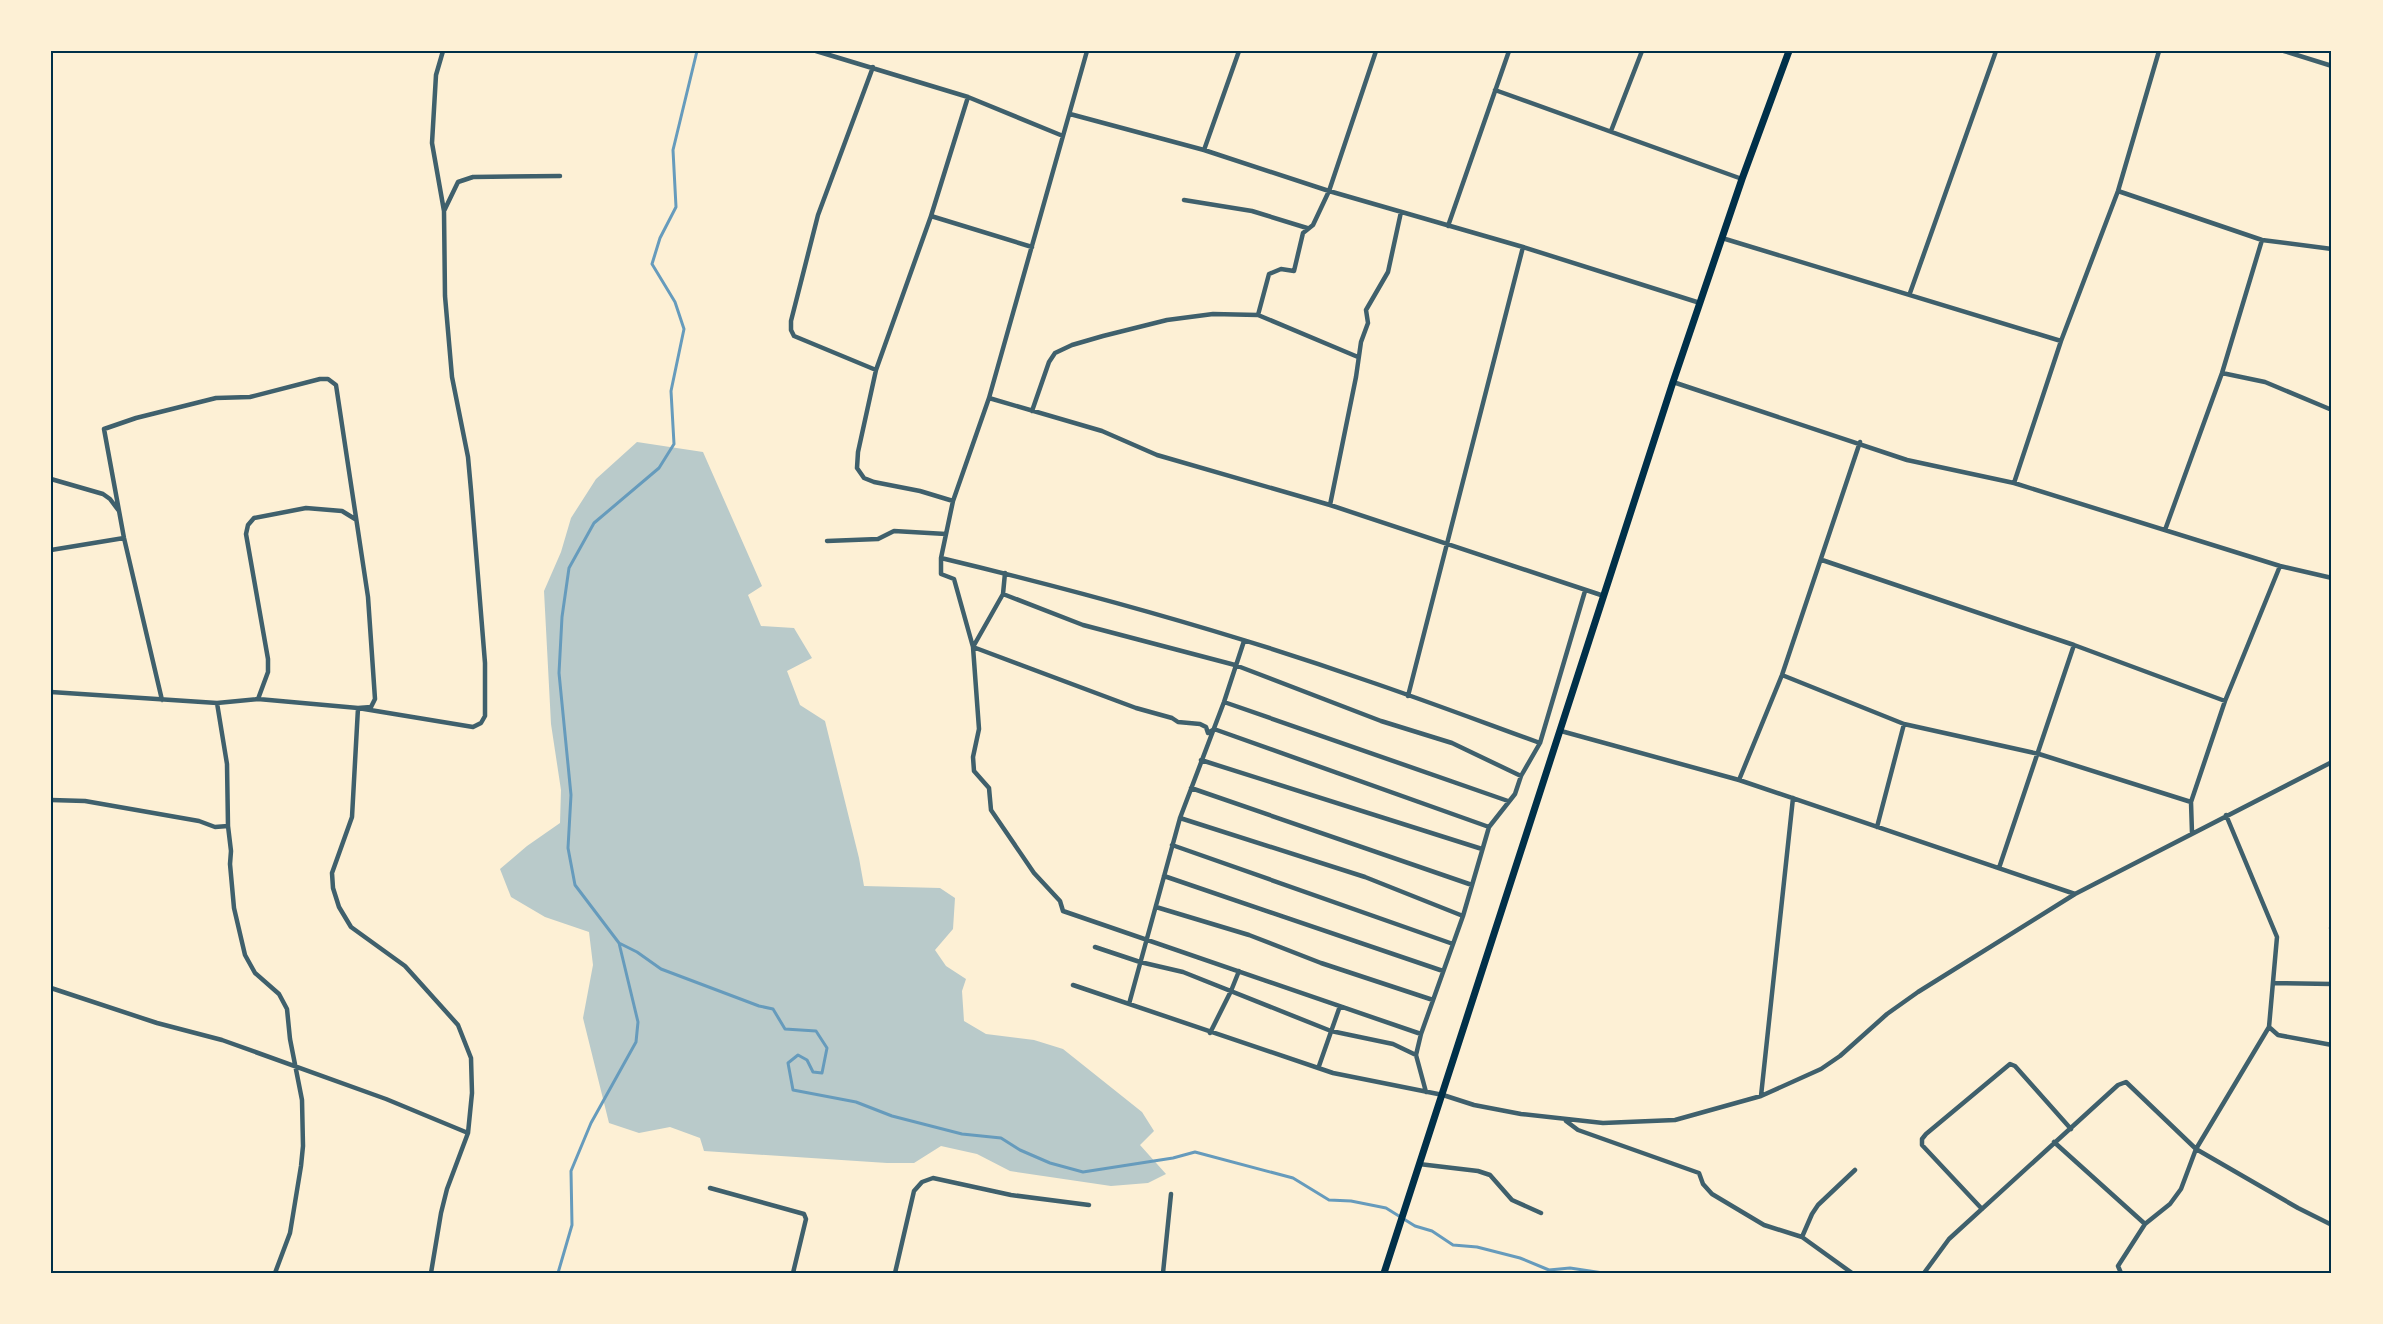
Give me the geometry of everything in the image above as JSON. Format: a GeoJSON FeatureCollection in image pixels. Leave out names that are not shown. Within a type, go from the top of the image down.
{"type":"FeatureCollection","features":[{"type":"Feature","properties":{"kind":"main road"},"geometry":{"type":"LineString","coordinates":[[1384,1273],[1673,382],[1742,179],[1789,51]]}},
{"type":"Feature","properties":{"kind":"street"},"geometry":{"type":"LineString","coordinates":[[51,692],[217,704],[258,699],[358,708],[473,727],[481,723],[485,716],[485,663],[471,490],[468,457],[452,377],[445,296],[444,210],[432,143],[436,75],[443,51]]}},
{"type":"Feature","properties":{"kind":"street"},"geometry":{"type":"LineString","coordinates":[[816,51],[968,97],[1063,136]]}},
{"type":"Feature","properties":{"kind":"street"},"geometry":{"type":"LineString","coordinates":[[1087,51],[989,398],[953,501],[941,558],[942,574],[954,579],[973,647],[979,729],[973,757],[974,771],[989,788],[992,810],[1034,873],[1060,901],[1063,911],[1421,1034]]}},
{"type":"Feature","properties":{"kind":"street"},"geometry":{"type":"LineString","coordinates":[[1204,150],[1239,51]]}},
{"type":"Feature","properties":{"kind":"street"},"geometry":{"type":"LineString","coordinates":[[1258,315],[1259,303],[1265,293],[1269,274],[1281,269],[1294,272],[1303,233],[1313,225],[1329,191],[1376,51]]}},
{"type":"Feature","properties":{"kind":"street"},"geometry":{"type":"LineString","coordinates":[[1448,226],[1509,51]]}},
{"type":"Feature","properties":{"kind":"street"},"geometry":{"type":"LineString","coordinates":[[1611,130],[1642,51]]}},
{"type":"Feature","properties":{"kind":"street"},"geometry":{"type":"LineString","coordinates":[[1910,293],[1996,51]]}},
{"type":"Feature","properties":{"kind":"street"},"geometry":{"type":"LineString","coordinates":[[2014,483],[2061,341],[2118,191],[2159,51]]}},
{"type":"Feature","properties":{"kind":"street"},"geometry":{"type":"LineString","coordinates":[[2284,51],[2332,66]]}},
{"type":"Feature","properties":{"kind":"street"},"geometry":{"type":"LineString","coordinates":[[873,67],[818,215],[791,321],[791,330],[794,336],[876,370]]}},
{"type":"Feature","properties":{"kind":"street"},"geometry":{"type":"LineString","coordinates":[[1496,90],[1742,179]]}},
{"type":"Feature","properties":{"kind":"street"},"geometry":{"type":"LineString","coordinates":[[953,501],[920,491],[874,482],[864,478],[857,468],[858,452],[876,370],[931,216],[968,97]]}},
{"type":"Feature","properties":{"kind":"street"},"geometry":{"type":"LineString","coordinates":[[1070,114],[1204,150],[1329,191],[1523,247],[1700,303]]}},
{"type":"Feature","properties":{"kind":"street"},"geometry":{"type":"LineString","coordinates":[[444,210],[458,182],[473,177],[560,176]]}},
{"type":"Feature","properties":{"kind":"street"},"geometry":{"type":"LineString","coordinates":[[2118,191],[2262,240],[2331,248],[2332,240]]}},
{"type":"Feature","properties":{"kind":"street"},"geometry":{"type":"LineString","coordinates":[[1184,200],[1252,211],[1307,228]]}},
{"type":"Feature","properties":{"kind":"street"},"geometry":{"type":"LineString","coordinates":[[1330,504],[1361,342],[1368,323],[1366,310],[1388,272],[1401,212]]}},
{"type":"Feature","properties":{"kind":"street"},"geometry":{"type":"LineString","coordinates":[[931,216],[1032,247]]}},
{"type":"Feature","properties":{"kind":"street"},"geometry":{"type":"LineString","coordinates":[[1722,238],[1910,293],[2061,341]]}},
{"type":"Feature","properties":{"kind":"street"},"geometry":{"type":"LineString","coordinates":[[2165,530],[2222,373],[2262,240]]}},
{"type":"Feature","properties":{"kind":"street"},"geometry":{"type":"LineString","coordinates":[[1408,696],[1523,247]]}},
{"type":"Feature","properties":{"kind":"street"},"geometry":{"type":"LineString","coordinates":[[1032,411],[1048,362],[1055,353],[1072,345],[1167,320],[1213,314],[1258,315],[1358,357]]}},
{"type":"Feature","properties":{"kind":"street"},"geometry":{"type":"LineString","coordinates":[[2222,373],[2265,382],[2332,410]]}},
{"type":"Feature","properties":{"kind":"street"},"geometry":{"type":"LineString","coordinates":[[162,700],[124,538],[104,429],[136,418],[216,398],[250,397],[328,379],[336,385],[372,627],[375,699],[371,707],[358,708]]}},
{"type":"Feature","properties":{"kind":"street"},"geometry":{"type":"LineString","coordinates":[[1673,382],[1924,464],[2014,483],[2280,566],[2332,578]]}},
{"type":"Feature","properties":{"kind":"street"},"geometry":{"type":"LineString","coordinates":[[989,398],[1111,434],[1157,455],[1330,504],[1604,596]]}},
{"type":"Feature","properties":{"kind":"street"},"geometry":{"type":"LineString","coordinates":[[1738,780],[1782,675],[1860,442]]}},
{"type":"Feature","properties":{"kind":"street"},"geometry":{"type":"LineString","coordinates":[[51,479],[103,494],[110,499],[120,513]]}},
{"type":"Feature","properties":{"kind":"street"},"geometry":{"type":"LineString","coordinates":[[342,511],[353,500]]}},
{"type":"Feature","properties":{"kind":"street"},"geometry":{"type":"LineString","coordinates":[[258,699],[268,672],[268,659],[246,534],[248,525],[254,518],[306,508],[342,511],[355,519]]}},
{"type":"Feature","properties":{"kind":"street"},"geometry":{"type":"LineString","coordinates":[[827,541],[878,538],[894,531],[946,534]]}},
{"type":"Feature","properties":{"kind":"street"},"geometry":{"type":"LineString","coordinates":[[51,550],[124,538]]}},
{"type":"Feature","properties":{"kind":"street"},"geometry":{"type":"LineString","coordinates":[[941,558],[1005,573],[1244,641],[1366,680],[1540,742]]}},
{"type":"Feature","properties":{"kind":"street"},"geometry":{"type":"LineString","coordinates":[[1822,560],[2074,645],[2226,701]]}},
{"type":"Feature","properties":{"kind":"street"},"geometry":{"type":"LineString","coordinates":[[2192,833],[2191,802],[2226,701],[2280,566]]}},
{"type":"Feature","properties":{"kind":"street"},"geometry":{"type":"LineString","coordinates":[[973,647],[1004,594],[1005,573]]}},
{"type":"Feature","properties":{"kind":"street"},"geometry":{"type":"LineString","coordinates":[[1426,1092],[1416,1055],[1421,1034],[1453,944],[1489,827],[1515,794],[1521,776],[1540,742],[1585,591]]}},
{"type":"Feature","properties":{"kind":"street"},"geometry":{"type":"LineString","coordinates":[[1004,594],[1083,625],[1235,665],[1382,721],[1452,743],[1521,776]]}},
{"type":"Feature","properties":{"kind":"street"},"geometry":{"type":"LineString","coordinates":[[1129,1004],[1180,818],[1224,702],[1244,641]]}},
{"type":"Feature","properties":{"kind":"street"},"geometry":{"type":"LineString","coordinates":[[1999,868],[2074,645]]}},
{"type":"Feature","properties":{"kind":"street"},"geometry":{"type":"LineString","coordinates":[[973,647],[1136,708],[1172,718],[1178,722],[1200,724],[1206,727],[1208,733],[1214,729]]}},
{"type":"Feature","properties":{"kind":"street"},"geometry":{"type":"LineString","coordinates":[[1782,675],[1904,724],[2038,754],[2191,802]]}},
{"type":"Feature","properties":{"kind":"street"},"geometry":{"type":"LineString","coordinates":[[1224,702],[1508,801]]}},
{"type":"Feature","properties":{"kind":"street"},"geometry":{"type":"LineString","coordinates":[[217,704],[227,764],[228,826],[234,908],[245,955],[255,973],[279,994],[287,1010],[302,1100],[303,1146],[290,1233],[275,1273]]}},
{"type":"Feature","properties":{"kind":"street"},"geometry":{"type":"LineString","coordinates":[[358,708],[352,817],[332,873],[333,888],[339,907],[351,927],[405,966],[458,1025],[471,1058],[472,1093],[468,1132],[447,1189],[431,1273]]}},
{"type":"Feature","properties":{"kind":"street"},"geometry":{"type":"LineString","coordinates":[[1876,827],[1904,724]]}},
{"type":"Feature","properties":{"kind":"street"},"geometry":{"type":"LineString","coordinates":[[1214,729],[1489,827]]}},
{"type":"Feature","properties":{"kind":"street"},"geometry":{"type":"LineString","coordinates":[[1561,731],[1738,780],[2075,894]]}},
{"type":"Feature","properties":{"kind":"street"},"geometry":{"type":"LineString","coordinates":[[1201,759],[1482,849]]}},
{"type":"Feature","properties":{"kind":"street"},"geometry":{"type":"LineString","coordinates":[[1073,985],[1210,1033],[1333,1072],[1443,1095],[1474,1105],[1521,1114],[1561,1117],[1571,1121],[1604,1124],[1675,1120],[1761,1096],[1821,1069],[1840,1056],[1902,1003],[2075,894],[2332,762]]}},
{"type":"Feature","properties":{"kind":"street"},"geometry":{"type":"LineString","coordinates":[[1191,788],[1472,885]]}},
{"type":"Feature","properties":{"kind":"street"},"geometry":{"type":"LineString","coordinates":[[1761,1096],[1793,798]]}},
{"type":"Feature","properties":{"kind":"street"},"geometry":{"type":"LineString","coordinates":[[51,800],[108,805],[200,821],[215,826],[228,826]]}},
{"type":"Feature","properties":{"kind":"street"},"geometry":{"type":"LineString","coordinates":[[2121,1273],[2118,1266],[2145,1224],[2170,1204],[2181,1189],[2196,1149],[2269,1027],[2277,937],[2226,815]]}},
{"type":"Feature","properties":{"kind":"street"},"geometry":{"type":"LineString","coordinates":[[1180,818],[1365,877],[1462,916]]}},
{"type":"Feature","properties":{"kind":"street"},"geometry":{"type":"LineString","coordinates":[[1172,845],[1453,944]]}},
{"type":"Feature","properties":{"kind":"street"},"geometry":{"type":"LineString","coordinates":[[1164,876],[1443,971]]}},
{"type":"Feature","properties":{"kind":"street"},"geometry":{"type":"LineString","coordinates":[[1156,907],[1249,935],[1321,963],[1433,1000]]}},
{"type":"Feature","properties":{"kind":"street"},"geometry":{"type":"LineString","coordinates":[[1095,947],[1140,962],[1183,972],[1331,1030],[1393,1044],[1416,1055]]}},
{"type":"Feature","properties":{"kind":"street"},"geometry":{"type":"LineString","coordinates":[[1210,1033],[1232,991],[1239,971]]}},
{"type":"Feature","properties":{"kind":"street"},"geometry":{"type":"LineString","coordinates":[[51,982],[53,988],[157,1023],[222,1040],[386,1099],[468,1132]]}},
{"type":"Feature","properties":{"kind":"street"},"geometry":{"type":"LineString","coordinates":[[2273,983],[2332,984]]}},
{"type":"Feature","properties":{"kind":"street"},"geometry":{"type":"LineString","coordinates":[[1319,1066],[1340,1006]]}},
{"type":"Feature","properties":{"kind":"street"},"geometry":{"type":"LineString","coordinates":[[2269,1027],[2278,1035],[2332,1045]]}},
{"type":"Feature","properties":{"kind":"street"},"geometry":{"type":"LineString","coordinates":[[1982,1209],[1922,1145],[1922,1139],[1926,1134],[2010,1064],[2015,1066],[2071,1129]]}},
{"type":"Feature","properties":{"kind":"street"},"geometry":{"type":"LineString","coordinates":[[1924,1273],[1949,1239],[2118,1085],[2126,1082],[2196,1149],[2332,1225]]}},
{"type":"Feature","properties":{"kind":"street"},"geometry":{"type":"LineString","coordinates":[[1561,1117],[1578,1130],[1699,1173],[1707,1190],[1712,1194],[1764,1224],[1802,1238],[1852,1273]]}},
{"type":"Feature","properties":{"kind":"street"},"geometry":{"type":"LineString","coordinates":[[2054,1142],[2145,1224]]}},
{"type":"Feature","properties":{"kind":"street"},"geometry":{"type":"LineString","coordinates":[[1419,1164],[1478,1171],[1490,1175],[1512,1200],[1541,1213]]}},
{"type":"Feature","properties":{"kind":"street"},"geometry":{"type":"LineString","coordinates":[[1802,1238],[1818,1205],[1855,1170]]}},
{"type":"Feature","properties":{"kind":"street"},"geometry":{"type":"LineString","coordinates":[[895,1273],[914,1191],[922,1182],[933,1178],[1011,1195],[1089,1205]]}},
{"type":"Feature","properties":{"kind":"street"},"geometry":{"type":"LineString","coordinates":[[710,1188],[804,1214],[806,1219],[793,1273]]}},
{"type":"Feature","properties":{"kind":"street"},"geometry":{"type":"LineString","coordinates":[[1163,1273],[1171,1194]]}},
{"type":"Feature","properties":{"kind":"shaded area"},"geometry":{"type":"Polygon","coordinates":[[[637,442],[703,452],[762,586],[748,595],[761,626],[794,628],[812,658],[787,671],[800,705],[825,721],[864,886],[940,888],[955,898],[953,929],[935,950],[946,966],[966,979],[962,991],[964,1021],[986,1034],[1034,1040],[1063,1049],[1142,1112],[1154,1131],[1140,1145],[1166,1174],[1148,1183],[1111,1186],[1010,1171],[977,1154],[941,1146],[914,1163],[704,1151],[700,1138],[670,1127],[639,1133],[609,1123],[583,1018],[593,965],[589,932],[545,917],[511,897],[500,869],[527,846],[560,823],[561,790],[551,724],[544,591],[561,552],[571,518],[596,479],[637,442]]]}},
{"type":"Feature","properties":{"kind":"waterway"},"geometry":{"type":"LineString","coordinates":[[558,1273],[572,1225],[571,1171],[591,1123],[636,1042],[638,1022],[619,943],[575,885],[568,848],[571,795],[559,673],[562,617],[569,568],[594,523],[659,468],[674,444],[671,391],[684,329],[675,302],[652,264],[660,238],[676,207],[673,150],[697,51]]}},
{"type":"Feature","properties":{"kind":"waterway"},"geometry":{"type":"LineString","coordinates":[[619,943],[637,952],[661,969],[759,1006],[773,1009],[785,1029],[816,1031],[827,1048],[822,1073],[813,1072],[807,1060],[798,1055],[788,1063],[793,1090],[856,1102],[892,1116],[962,1134],[1001,1138],[1020,1150],[1050,1163],[1083,1172],[1173,1158],[1195,1152],[1293,1178],[1329,1200],[1351,1201],[1386,1208],[1415,1226],[1432,1231],[1453,1245],[1477,1247],[1520,1258],[1549,1270],[1570,1268],[1603,1273]]}}]}
